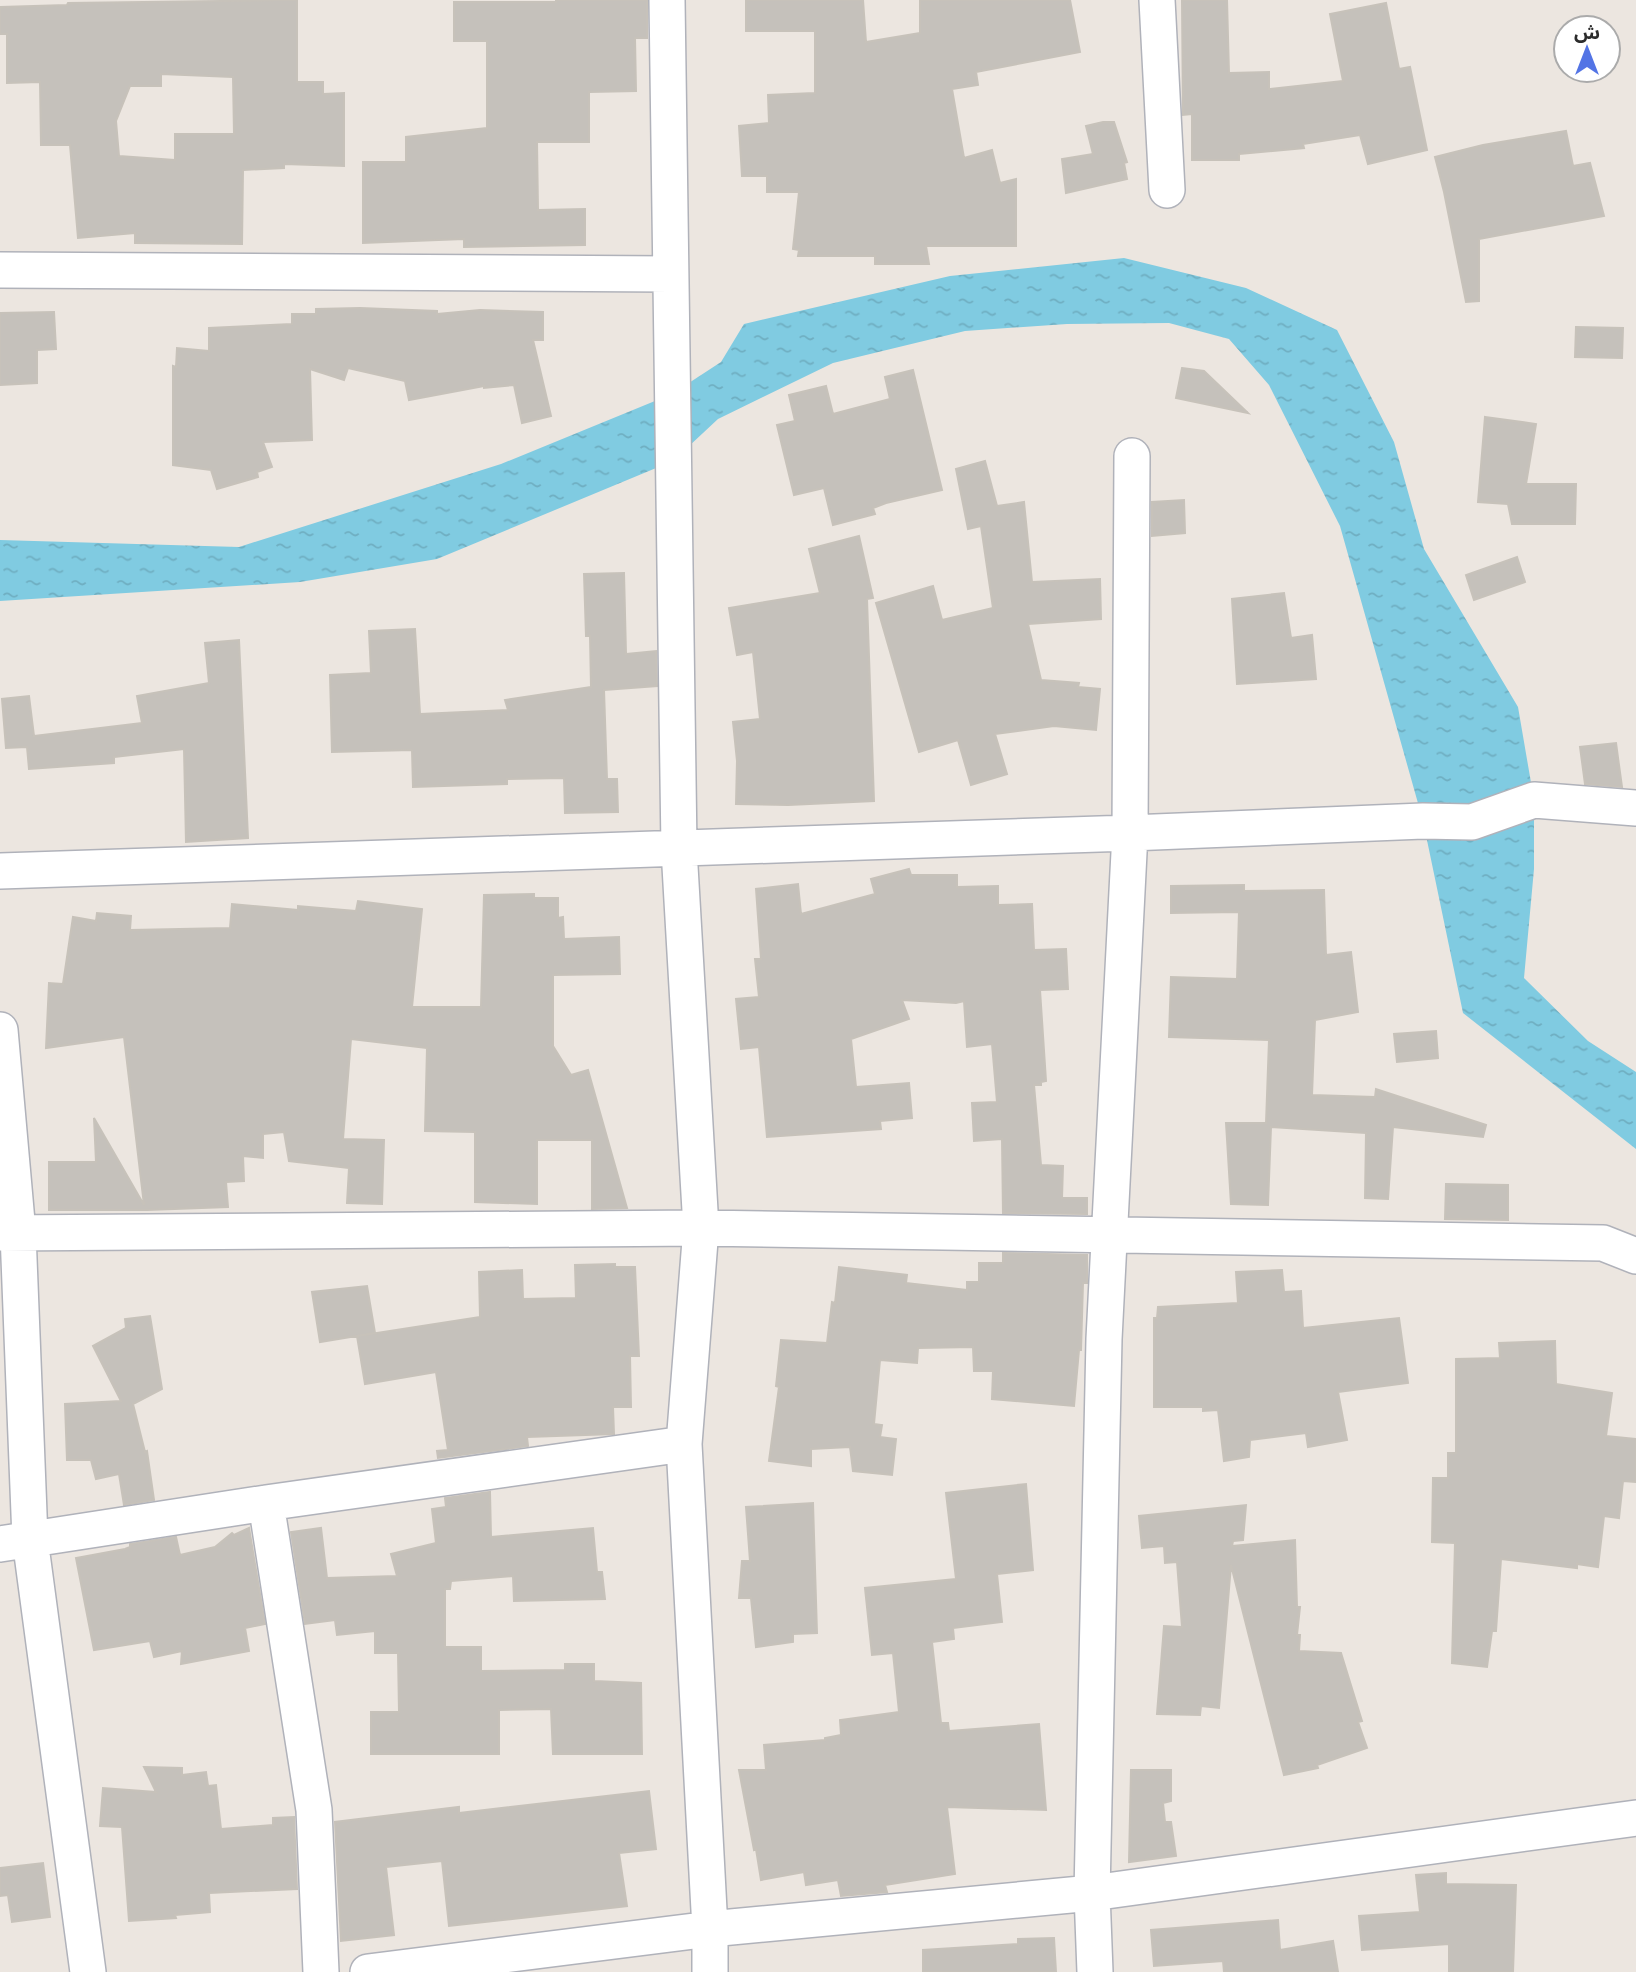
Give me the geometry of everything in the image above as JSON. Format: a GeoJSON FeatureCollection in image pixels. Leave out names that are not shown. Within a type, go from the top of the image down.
{"type":"FeatureCollection","features":[{"type":"Feature","properties":{"kind":"street"},"geometry":{"type":"LineString","coordinates":[[667,0],[679,849],[701,1228],[684,1444],[710,1929],[709,1972]]}},
{"type":"Feature","properties":{"kind":"street"},"geometry":{"type":"LineString","coordinates":[[1157,0],[1167,190]]}},
{"type":"Feature","properties":{"kind":"street"},"geometry":{"type":"LineString","coordinates":[[0,270],[670,274]]}},
{"type":"Feature","properties":{"kind":"street"},"geometry":{"type":"LineString","coordinates":[[1095,1972],[1092,1893],[1104,1339],[1130,833],[1132,456]]}},
{"type":"Feature","properties":{"kind":"street"},"geometry":{"type":"LineString","coordinates":[[0,871],[1423,821],[1472,822],[1534,800],[1636,808]]}},
{"type":"Feature","properties":{"kind":"street"},"geometry":{"type":"LineString","coordinates":[[0,1030],[9,1233],[15,1542],[88,1972]]}},
{"type":"Feature","properties":{"kind":"street"},"geometry":{"type":"LineString","coordinates":[[9,1233],[701,1228],[1603,1243],[1636,1256]]}},
{"type":"Feature","properties":{"kind":"street"},"geometry":{"type":"LineString","coordinates":[[15,1542],[266,1503],[684,1444]]}},
{"type":"Feature","properties":{"kind":"street"},"geometry":{"type":"LineString","coordinates":[[266,1503],[314,1810],[321,1972]]}},
{"type":"Feature","properties":{"kind":"street"},"geometry":{"type":"LineString","coordinates":[[368,1972],[710,1929],[1092,1893],[1636,1818]]}},
{"type":"Feature","properties":{"kind":"water"},"geometry":{"type":"Polygon","coordinates":[[[1124,258],[1246,288],[1337,330],[1394,442],[1424,549],[1518,707],[1534,800],[1534,869],[1524,978],[1588,1041],[1636,1072],[1636,1149],[1463,1013],[1423,821],[1340,526],[1269,385],[1229,339],[1169,323],[1067,324],[965,331],[833,363],[718,419],[673,461],[437,559],[300,582],[0,601],[0,540],[239,547],[501,464],[672,394],[721,362],[744,324],[950,276],[1124,258]]]}},
{"type":"Feature","properties":{"kind":"building"},"geometry":{"type":"Polygon","coordinates":[[[297,0],[297,82],[323,82],[323,94],[344,93],[344,166],[284,164],[284,168],[243,170],[242,244],[135,243],[135,233],[78,238],[70,145],[41,145],[40,82],[7,83],[7,34],[0,34],[0,7],[68,3],[297,0]],[[161,74],[161,86],[130,86],[116,121],[119,156],[175,160],[175,134],[234,134],[233,77],[161,74]]]}},
{"type":"Feature","properties":{"kind":"building"},"geometry":{"type":"Polygon","coordinates":[[[647,0],[647,38],[635,38],[636,91],[589,92],[589,142],[537,142],[538,210],[585,209],[585,245],[464,247],[464,239],[363,243],[363,162],[406,162],[406,137],[487,128],[487,41],[454,41],[454,2],[647,0]]]}},
{"type":"Feature","properties":{"kind":"building"},"geometry":{"type":"Polygon","coordinates":[[[746,0],[863,0],[866,42],[920,33],[920,0],[1070,0],[1080,52],[976,72],[978,85],[952,89],[964,158],[992,150],[1000,183],[1016,179],[1016,246],[926,246],[929,264],[875,264],[875,256],[798,256],[799,250],[793,249],[799,192],[767,192],[767,176],[742,176],[739,126],[769,123],[768,95],[815,93],[815,31],[746,31],[746,0]]]}},
{"type":"Feature","properties":{"kind":"building"},"geometry":{"type":"Polygon","coordinates":[[[1182,0],[1227,0],[1229,73],[1269,72],[1269,89],[1343,81],[1330,14],[1386,3],[1399,69],[1410,67],[1427,150],[1368,164],[1360,135],[1303,144],[1304,148],[1239,154],[1239,160],[1192,160],[1192,114],[1183,115],[1182,0]]]}},
{"type":"Feature","properties":{"kind":"building"},"geometry":{"type":"Polygon","coordinates":[[[1114,122],[1127,162],[1124,163],[1127,179],[1066,193],[1062,159],[1093,154],[1086,126],[1114,122]]]}},
{"type":"Feature","properties":{"kind":"building"},"geometry":{"type":"Polygon","coordinates":[[[1566,131],[1573,166],[1590,163],[1604,216],[1479,239],[1479,301],[1466,302],[1435,157],[1483,145],[1566,131]]]}},
{"type":"Feature","properties":{"kind":"building"},"geometry":{"type":"Polygon","coordinates":[[[316,309],[437,311],[437,314],[480,310],[543,312],[543,340],[533,340],[551,416],[522,423],[514,385],[484,386],[409,400],[405,381],[348,368],[344,380],[310,369],[312,440],[263,442],[272,467],[257,472],[258,477],[217,489],[211,470],[173,465],[173,366],[176,367],[177,348],[209,351],[209,328],[292,324],[292,314],[316,314],[316,309]]]}},
{"type":"Feature","properties":{"kind":"building"},"geometry":{"type":"Polygon","coordinates":[[[54,312],[56,349],[37,350],[37,383],[0,385],[0,313],[54,312]]]}},
{"type":"Feature","properties":{"kind":"building"},"geometry":{"type":"Polygon","coordinates":[[[1576,327],[1623,328],[1622,358],[1575,357],[1576,327]]]}},
{"type":"Feature","properties":{"kind":"building"},"geometry":{"type":"Polygon","coordinates":[[[1182,368],[1204,371],[1248,413],[1176,398],[1182,368]]]}},
{"type":"Feature","properties":{"kind":"building"},"geometry":{"type":"Polygon","coordinates":[[[913,370],[942,490],[886,503],[873,508],[875,514],[833,525],[824,488],[794,495],[777,425],[795,421],[789,395],[826,386],[833,414],[890,399],[885,377],[913,370]]]}},
{"type":"Feature","properties":{"kind":"building"},"geometry":{"type":"Polygon","coordinates":[[[1485,417],[1536,424],[1526,484],[1576,484],[1575,524],[1512,524],[1508,504],[1478,502],[1485,417]]]}},
{"type":"Feature","properties":{"kind":"building"},"geometry":{"type":"Polygon","coordinates":[[[985,461],[997,506],[1024,502],[1032,582],[1100,579],[1101,619],[1028,624],[1041,680],[1079,683],[1078,687],[1100,689],[1096,730],[1054,726],[995,734],[1007,774],[971,785],[958,740],[919,752],[876,603],[933,586],[942,620],[993,608],[981,526],[968,529],[956,469],[985,461]]]}},
{"type":"Feature","properties":{"kind":"building"},"geometry":{"type":"Polygon","coordinates":[[[1184,500],[1185,533],[1152,536],[1152,502],[1184,500]]]}},
{"type":"Feature","properties":{"kind":"building"},"geometry":{"type":"Polygon","coordinates":[[[859,536],[873,598],[867,599],[874,801],[788,805],[736,804],[737,761],[733,722],[760,719],[753,652],[737,655],[729,608],[820,593],[809,549],[859,536]]]}},
{"type":"Feature","properties":{"kind":"building"},"geometry":{"type":"Polygon","coordinates":[[[1517,557],[1525,582],[1474,600],[1466,575],[1517,557]]]}},
{"type":"Feature","properties":{"kind":"building"},"geometry":{"type":"Polygon","coordinates":[[[624,573],[626,654],[656,651],[657,686],[604,690],[607,779],[617,779],[618,812],[565,813],[564,778],[507,779],[507,784],[413,787],[412,750],[332,752],[330,675],[371,673],[369,631],[415,629],[420,714],[508,710],[505,700],[591,687],[590,636],[586,636],[584,574],[624,573]]]}},
{"type":"Feature","properties":{"kind":"building"},"geometry":{"type":"Polygon","coordinates":[[[1284,593],[1291,638],[1312,635],[1316,679],[1237,684],[1232,599],[1284,593]]]}},
{"type":"Feature","properties":{"kind":"building"},"geometry":{"type":"Polygon","coordinates":[[[239,640],[248,838],[186,842],[184,749],[114,757],[114,763],[29,769],[27,747],[6,748],[2,699],[29,696],[34,736],[142,723],[137,696],[209,683],[205,643],[239,640]]]}},
{"type":"Feature","properties":{"kind":"building"},"geometry":{"type":"Polygon","coordinates":[[[1616,743],[1622,787],[1585,784],[1580,747],[1616,743]]]}},
{"type":"Feature","properties":{"kind":"building"},"geometry":{"type":"Polygon","coordinates":[[[909,869],[911,875],[957,875],[957,887],[998,886],[998,905],[1032,904],[1034,950],[1066,949],[1068,989],[1040,990],[1046,1081],[1041,1082],[1041,1085],[1034,1085],[1041,1165],[1063,1166],[1062,1198],[1087,1198],[1087,1214],[1003,1213],[1002,1139],[974,1141],[972,1103],[997,1102],[992,1044],[967,1047],[964,1001],[956,1003],[902,1000],[909,1019],[851,1039],[856,1087],[909,1083],[912,1118],[880,1121],[881,1129],[767,1137],[759,1047],[741,1049],[736,999],[759,997],[755,959],[761,959],[756,889],[798,884],[801,914],[875,894],[871,879],[909,869]]]}},
{"type":"Feature","properties":{"kind":"building"},"geometry":{"type":"Polygon","coordinates":[[[1244,885],[1244,891],[1324,890],[1326,955],[1351,952],[1358,1012],[1315,1020],[1312,1095],[1375,1097],[1376,1089],[1486,1125],[1483,1137],[1393,1127],[1388,1199],[1365,1198],[1366,1133],[1271,1127],[1268,1205],[1231,1204],[1226,1123],[1266,1123],[1269,1040],[1169,1037],[1171,977],[1237,979],[1239,912],[1171,913],[1171,886],[1244,885]]]}},
{"type":"Feature","properties":{"kind":"building"},"geometry":{"type":"Polygon","coordinates":[[[534,894],[534,898],[558,898],[558,918],[563,917],[564,939],[619,937],[620,974],[553,975],[553,1046],[571,1075],[588,1070],[627,1208],[592,1209],[592,1140],[537,1140],[537,1204],[475,1202],[475,1132],[425,1131],[427,1048],[351,1039],[343,1139],[384,1140],[382,1204],[347,1203],[349,1168],[289,1161],[284,1132],[263,1134],[263,1158],[243,1156],[244,1181],[226,1182],[228,1207],[49,1210],[49,1162],[96,1162],[94,1118],[144,1205],[124,1037],[46,1048],[49,983],[63,984],[73,917],[96,921],[97,913],[131,916],[130,930],[230,928],[232,904],[298,910],[298,906],[356,911],[358,901],[422,909],[412,1007],[481,1007],[484,895],[534,894]]]}},
{"type":"Feature","properties":{"kind":"building"},"geometry":{"type":"Polygon","coordinates":[[[1436,1031],[1438,1058],[1397,1062],[1394,1034],[1436,1031]]]}},
{"type":"Feature","properties":{"kind":"building"},"geometry":{"type":"Polygon","coordinates":[[[1446,1184],[1508,1185],[1508,1220],[1445,1219],[1446,1184]]]}},
{"type":"Feature","properties":{"kind":"building"},"geometry":{"type":"Polygon","coordinates":[[[1003,1253],[1087,1255],[1087,1283],[1083,1283],[1081,1350],[1074,1406],[992,1399],[993,1371],[974,1371],[973,1347],[918,1348],[917,1363],[880,1360],[874,1424],[882,1425],[880,1437],[896,1439],[892,1475],[853,1471],[850,1447],[811,1449],[811,1466],[769,1461],[779,1387],[776,1386],[781,1340],[827,1343],[839,1267],[907,1275],[906,1283],[967,1290],[967,1282],[979,1282],[979,1263],[1003,1263],[1003,1253]]]}},
{"type":"Feature","properties":{"kind":"building"},"geometry":{"type":"Polygon","coordinates":[[[615,1264],[615,1267],[635,1267],[639,1356],[630,1356],[631,1407],[613,1407],[614,1434],[527,1437],[528,1446],[438,1458],[437,1451],[448,1450],[436,1372],[365,1384],[357,1336],[480,1317],[479,1272],[522,1270],[523,1299],[576,1298],[575,1265],[615,1264]]]}},
{"type":"Feature","properties":{"kind":"building"},"geometry":{"type":"Polygon","coordinates":[[[1282,1270],[1284,1292],[1301,1291],[1303,1328],[1399,1318],[1408,1383],[1338,1392],[1347,1440],[1308,1447],[1306,1433],[1250,1440],[1249,1457],[1224,1461],[1218,1410],[1203,1411],[1203,1407],[1154,1407],[1154,1318],[1157,1318],[1158,1307],[1238,1303],[1236,1272],[1282,1270]]]}},
{"type":"Feature","properties":{"kind":"building"},"geometry":{"type":"Polygon","coordinates":[[[367,1286],[375,1333],[320,1342],[312,1292],[367,1286]]]}},
{"type":"Feature","properties":{"kind":"building"},"geometry":{"type":"Polygon","coordinates":[[[150,1316],[162,1389],[133,1404],[145,1452],[147,1451],[154,1500],[124,1505],[119,1474],[96,1479],[91,1460],[67,1460],[65,1404],[121,1401],[93,1346],[126,1328],[125,1319],[150,1316]]]}},
{"type":"Feature","properties":{"kind":"building"},"geometry":{"type":"Polygon","coordinates":[[[1555,1341],[1556,1384],[1612,1393],[1606,1436],[1636,1439],[1636,1482],[1623,1481],[1619,1518],[1604,1516],[1598,1567],[1577,1564],[1577,1568],[1501,1559],[1496,1631],[1492,1631],[1487,1667],[1452,1663],[1455,1543],[1432,1542],[1433,1478],[1448,1478],[1448,1453],[1456,1453],[1456,1359],[1500,1358],[1499,1343],[1555,1341]]]}},
{"type":"Feature","properties":{"kind":"building"},"geometry":{"type":"Polygon","coordinates":[[[1026,1484],[1033,1570],[997,1574],[1002,1622],[953,1628],[954,1639],[932,1642],[941,1723],[948,1723],[949,1731],[1039,1724],[1046,1810],[947,1807],[955,1874],[885,1885],[887,1892],[841,1896],[838,1880],[806,1885],[804,1872],[761,1880],[739,1770],[766,1770],[764,1745],[825,1740],[841,1735],[840,1720],[899,1712],[893,1653],[872,1655],[865,1588],[956,1579],[946,1493],[1026,1484]]]}},
{"type":"Feature","properties":{"kind":"building"},"geometry":{"type":"Polygon","coordinates":[[[490,1492],[491,1537],[593,1528],[597,1572],[602,1572],[605,1599],[514,1601],[513,1576],[451,1581],[450,1589],[445,1589],[445,1647],[481,1647],[481,1671],[565,1670],[565,1664],[594,1664],[594,1681],[641,1683],[642,1754],[553,1754],[551,1709],[499,1710],[499,1754],[371,1754],[371,1712],[399,1712],[398,1653],[375,1653],[375,1631],[337,1635],[335,1620],[305,1624],[291,1532],[321,1528],[327,1578],[397,1576],[391,1554],[436,1543],[432,1509],[446,1507],[445,1498],[490,1492]]]}},
{"type":"Feature","properties":{"kind":"building"},"geometry":{"type":"Polygon","coordinates":[[[813,1503],[817,1633],[793,1634],[793,1642],[756,1647],[751,1598],[739,1598],[742,1561],[750,1561],[746,1507],[813,1503]]]}},
{"type":"Feature","properties":{"kind":"building"},"geometry":{"type":"Polygon","coordinates":[[[1246,1505],[1243,1540],[1233,1541],[1232,1546],[1295,1540],[1297,1607],[1300,1607],[1297,1635],[1300,1635],[1299,1651],[1341,1653],[1362,1721],[1358,1722],[1367,1748],[1317,1765],[1318,1768],[1284,1775],[1231,1565],[1219,1708],[1201,1706],[1200,1715],[1157,1714],[1164,1626],[1182,1627],[1177,1562],[1165,1563],[1164,1546],[1142,1548],[1139,1516],[1246,1505]]]}},
{"type":"Feature","properties":{"kind":"building"},"geometry":{"type":"Polygon","coordinates":[[[249,1528],[265,1624],[245,1628],[249,1651],[181,1664],[182,1651],[154,1657],[150,1641],[94,1650],[76,1558],[125,1549],[130,1547],[130,1544],[176,1537],[180,1555],[215,1547],[232,1533],[234,1535],[249,1528]]]}},
{"type":"Feature","properties":{"kind":"building"},"geometry":{"type":"Polygon","coordinates":[[[144,1767],[182,1768],[182,1775],[206,1772],[208,1786],[216,1785],[221,1829],[273,1825],[273,1818],[294,1817],[297,1889],[209,1893],[210,1912],[175,1915],[176,1918],[129,1921],[122,1827],[100,1826],[103,1788],[156,1792],[144,1767]]]}},
{"type":"Feature","properties":{"kind":"building"},"geometry":{"type":"Polygon","coordinates":[[[1131,1770],[1171,1770],[1171,1801],[1163,1803],[1165,1822],[1171,1822],[1176,1856],[1129,1862],[1131,1770]]]}},
{"type":"Feature","properties":{"kind":"building"},"geometry":{"type":"Polygon","coordinates":[[[649,1791],[656,1849],[619,1853],[627,1906],[449,1926],[442,1861],[386,1867],[394,1935],[341,1941],[335,1822],[459,1807],[459,1813],[649,1791]]]}},
{"type":"Feature","properties":{"kind":"building"},"geometry":{"type":"Polygon","coordinates":[[[43,1863],[50,1917],[12,1922],[8,1895],[0,1896],[0,1868],[43,1863]]]}},
{"type":"Feature","properties":{"kind":"building"},"geometry":{"type":"Polygon","coordinates":[[[1446,1873],[1446,1884],[1516,1885],[1513,1972],[1449,1972],[1449,1944],[1362,1950],[1359,1916],[1420,1912],[1416,1875],[1446,1873]]]}},
{"type":"Feature","properties":{"kind":"building"},"geometry":{"type":"Polygon","coordinates":[[[1278,1920],[1280,1950],[1333,1941],[1338,1972],[1224,1972],[1223,1961],[1154,1966],[1151,1930],[1278,1920]]]}},
{"type":"Feature","properties":{"kind":"building"},"geometry":{"type":"Polygon","coordinates":[[[1054,1938],[1056,1972],[923,1972],[923,1950],[1018,1944],[1018,1939],[1054,1938]]]}}]}
